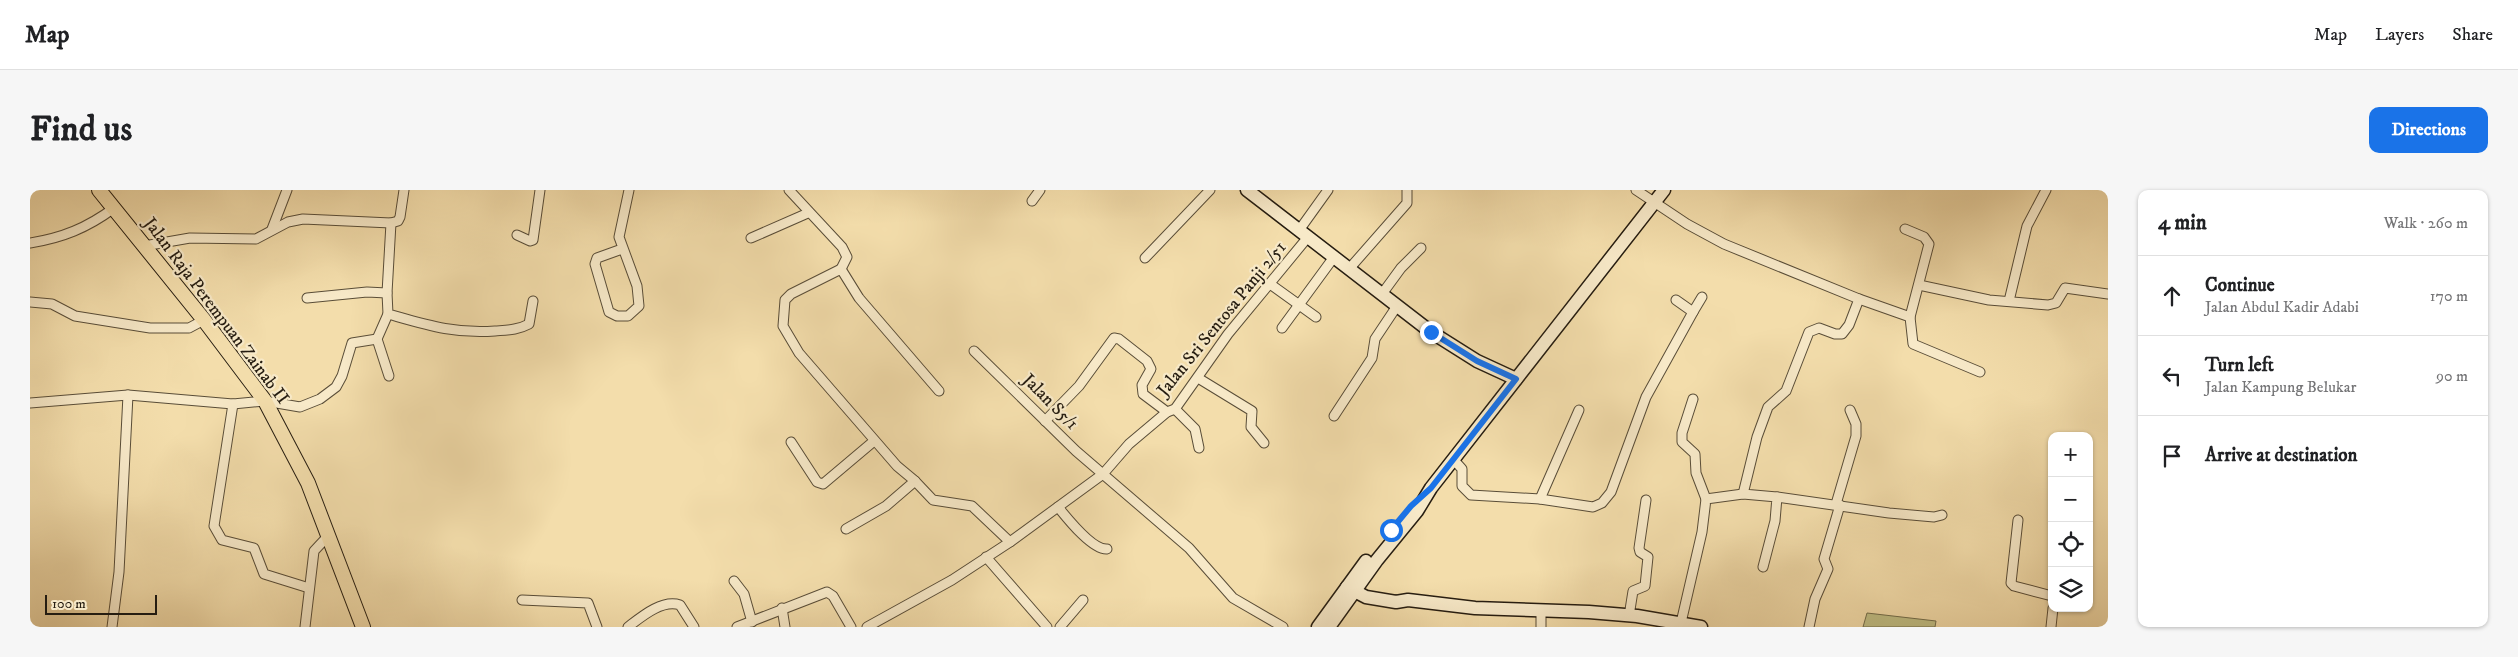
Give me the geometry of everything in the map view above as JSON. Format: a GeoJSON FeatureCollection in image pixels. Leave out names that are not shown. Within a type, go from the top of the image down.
{"type":"FeatureCollection","features":[{"type":"Feature","properties":{"kind":"main road","name":"Jalan Raja Perempuan Zainab II"},"geometry":{"type":"LineString","coordinates":[[99,190],[204,320],[265,401],[304,475],[362,627]]}},
{"type":"Feature","properties":{"kind":"main road"},"geometry":{"type":"LineString","coordinates":[[1247,190],[1431,332],[1477,361],[1516,379]]}},
{"type":"Feature","properties":{"kind":"main road"},"geometry":{"type":"LineString","coordinates":[[1329,627],[1353,587],[1411,506],[1431,488],[1664,190]]}},
{"type":"Feature","properties":{"kind":"main road"},"geometry":{"type":"LineString","coordinates":[[1353,587],[1366,597],[1396,602],[1408,600],[1475,608],[1629,616],[1701,627]]}},
{"type":"Feature","properties":{"kind":"main road"},"geometry":{"type":"LineString","coordinates":[[1318,627],[1353,587]]}},
{"type":"Feature","properties":{"kind":"street"},"geometry":{"type":"LineString","coordinates":[[272,229],[287,190]]}},
{"type":"Feature","properties":{"kind":"street"},"geometry":{"type":"LineString","coordinates":[[144,246],[190,238],[256,239],[272,229],[303,220],[392,224],[398,221],[400,217],[404,190]]}},
{"type":"Feature","properties":{"kind":"street"},"geometry":{"type":"LineString","coordinates":[[517,235],[530,241],[533,240],[540,190]]}},
{"type":"Feature","properties":{"kind":"street"},"geometry":{"type":"LineString","coordinates":[[622,249],[597,258],[595,264],[609,312],[617,316],[628,316],[640,306],[637,286],[622,249],[619,232],[629,190]]}},
{"type":"Feature","properties":{"kind":"street"},"geometry":{"type":"LineString","coordinates":[[789,190],[808,213],[833,236],[845,253],[846,262],[841,269],[787,297],[783,306],[783,326],[799,353],[874,441],[933,500],[972,506],[1010,542]]}},
{"type":"Feature","properties":{"kind":"street"},"geometry":{"type":"LineString","coordinates":[[1032,201],[1040,190]]}},
{"type":"Feature","properties":{"kind":"street"},"geometry":{"type":"LineString","coordinates":[[1145,258],[1210,190]]}},
{"type":"Feature","properties":{"kind":"street","name":"Jalan Sri Sentosa Panji 2/51"},"geometry":{"type":"LineString","coordinates":[[867,627],[952,580],[1010,542],[1103,474],[1129,444],[1171,410],[1198,378],[1228,334],[1270,284],[1304,233],[1328,190]]}},
{"type":"Feature","properties":{"kind":"street"},"geometry":{"type":"LineString","coordinates":[[1349,269],[1407,203],[1407,190]]}},
{"type":"Feature","properties":{"kind":"street"},"geometry":{"type":"LineString","coordinates":[[1636,190],[1687,224],[1724,244],[1859,299],[1910,317]]}},
{"type":"Feature","properties":{"kind":"street"},"geometry":{"type":"LineString","coordinates":[[2009,302],[2027,226],[2046,190]]}},
{"type":"Feature","properties":{"kind":"street"},"geometry":{"type":"LineString","coordinates":[[30,244],[59,238],[77,231],[96,221],[114,208]]}},
{"type":"Feature","properties":{"kind":"street"},"geometry":{"type":"LineString","coordinates":[[751,238],[808,213]]}},
{"type":"Feature","properties":{"kind":"street"},"geometry":{"type":"LineString","coordinates":[[389,376],[377,339],[388,314],[387,293],[392,224]]}},
{"type":"Feature","properties":{"kind":"street"},"geometry":{"type":"LineString","coordinates":[[1905,229],[1924,238],[1929,244],[1910,317],[1913,344],[1980,372]]}},
{"type":"Feature","properties":{"kind":"street"},"geometry":{"type":"LineString","coordinates":[[1382,294],[1401,268],[1421,248]]}},
{"type":"Feature","properties":{"kind":"street"},"geometry":{"type":"LineString","coordinates":[[1282,328],[1300,306],[1334,257]]}},
{"type":"Feature","properties":{"kind":"street"},"geometry":{"type":"LineString","coordinates":[[841,269],[859,298],[939,391]]}},
{"type":"Feature","properties":{"kind":"street"},"geometry":{"type":"LineString","coordinates":[[1270,284],[1316,317]]}},
{"type":"Feature","properties":{"kind":"street"},"geometry":{"type":"LineString","coordinates":[[1919,284],[1980,299],[2053,305],[2058,300],[2062,289],[2068,287],[2108,294]]}},
{"type":"Feature","properties":{"kind":"street"},"geometry":{"type":"LineString","coordinates":[[307,298],[367,292],[387,293]]}},
{"type":"Feature","properties":{"kind":"street"},"geometry":{"type":"LineString","coordinates":[[1453,459],[1462,469],[1462,486],[1471,495],[1540,499],[1578,506],[1593,507],[1602,504],[1611,492],[1646,397],[1702,297]]}},
{"type":"Feature","properties":{"kind":"street"},"geometry":{"type":"LineString","coordinates":[[1743,494],[1757,437],[1768,407],[1786,391],[1809,332],[1819,328],[1835,334],[1842,334],[1849,325],[1859,299]]}},
{"type":"Feature","properties":{"kind":"street"},"geometry":{"type":"LineString","coordinates":[[1676,300],[1693,312]]}},
{"type":"Feature","properties":{"kind":"street"},"geometry":{"type":"LineString","coordinates":[[388,314],[449,331],[468,333],[511,330],[529,324],[533,301]]}},
{"type":"Feature","properties":{"kind":"street"},"geometry":{"type":"LineString","coordinates":[[30,302],[47,303],[75,316],[150,328],[189,328],[204,320]]}},
{"type":"Feature","properties":{"kind":"street"},"geometry":{"type":"LineString","coordinates":[[1334,416],[1372,358],[1375,339],[1398,306]]}},
{"type":"Feature","properties":{"kind":"street"},"geometry":{"type":"LineString","coordinates":[[1044,421],[1079,386],[1114,338],[1119,339],[1147,361],[1151,369],[1142,385],[1143,394],[1171,410],[1195,429],[1199,448]]}},
{"type":"Feature","properties":{"kind":"street"},"geometry":{"type":"LineString","coordinates":[[30,403],[128,395],[233,404],[265,401],[300,407],[320,399],[336,387],[342,376],[352,343],[377,339]]}},
{"type":"Feature","properties":{"kind":"street","name":"Jalan S5/1"},"geometry":{"type":"LineString","coordinates":[[974,351],[1044,421],[1189,548],[1232,598],[1282,627]]}},
{"type":"Feature","properties":{"kind":"street"},"geometry":{"type":"LineString","coordinates":[[1198,378],[1252,411],[1252,427],[1264,442]]}},
{"type":"Feature","properties":{"kind":"street"},"geometry":{"type":"LineString","coordinates":[[112,627],[119,572],[128,395]]}},
{"type":"Feature","properties":{"kind":"street"},"geometry":{"type":"LineString","coordinates":[[1681,625],[1702,532],[1706,499],[1696,473],[1695,454],[1682,442],[1682,433],[1693,399]]}},
{"type":"Feature","properties":{"kind":"street"},"geometry":{"type":"LineString","coordinates":[[233,404],[220,497],[215,514],[215,531],[222,540],[228,543],[254,548],[264,574],[309,588]]}},
{"type":"Feature","properties":{"kind":"street"},"geometry":{"type":"LineString","coordinates":[[1540,499],[1579,410]]}},
{"type":"Feature","properties":{"kind":"street"},"geometry":{"type":"LineString","coordinates":[[1809,627],[1815,599],[1828,569],[1824,559],[1856,436],[1856,424],[1850,410]]}},
{"type":"Feature","properties":{"kind":"street"},"geometry":{"type":"LineString","coordinates":[[791,442],[817,482],[823,484],[874,441]]}},
{"type":"Feature","properties":{"kind":"street"},"geometry":{"type":"LineString","coordinates":[[846,529],[886,506],[915,481]]}},
{"type":"Feature","properties":{"kind":"street"},"geometry":{"type":"LineString","coordinates":[[1706,499],[1743,494],[1889,513],[1934,517],[1942,515]]}},
{"type":"Feature","properties":{"kind":"street"},"geometry":{"type":"LineString","coordinates":[[1762,567],[1775,521],[1777,497]]}},
{"type":"Feature","properties":{"kind":"street"},"geometry":{"type":"LineString","coordinates":[[1629,616],[1633,591],[1645,586],[1649,561],[1648,556],[1639,550],[1646,500]]}},
{"type":"Feature","properties":{"kind":"street"},"geometry":{"type":"LineString","coordinates":[[1058,506],[1068,520],[1098,548],[1107,549]]}},
{"type":"Feature","properties":{"kind":"street"},"geometry":{"type":"LineString","coordinates":[[2018,520],[2011,583],[2014,586],[2048,595]]}},
{"type":"Feature","properties":{"kind":"street"},"geometry":{"type":"LineString","coordinates":[[305,627],[314,551],[328,536]]}},
{"type":"Feature","properties":{"kind":"street"},"geometry":{"type":"LineString","coordinates":[[986,558],[1047,627]]}},
{"type":"Feature","properties":{"kind":"street"},"geometry":{"type":"LineString","coordinates":[[734,581],[744,594],[752,622]]}},
{"type":"Feature","properties":{"kind":"street"},"geometry":{"type":"LineString","coordinates":[[737,627],[827,592],[833,596],[851,627]]}},
{"type":"Feature","properties":{"kind":"street"},"geometry":{"type":"LineString","coordinates":[[522,600],[588,603],[597,627]]}},
{"type":"Feature","properties":{"kind":"street"},"geometry":{"type":"LineString","coordinates":[[1060,627],[1084,600]]}},
{"type":"Feature","properties":{"kind":"street"},"geometry":{"type":"LineString","coordinates":[[628,627],[646,614],[672,603],[680,605],[694,627]]}},
{"type":"Feature","properties":{"kind":"street"},"geometry":{"type":"LineString","coordinates":[[782,608],[785,627]]}},
{"type":"Feature","properties":{"kind":"street"},"geometry":{"type":"LineString","coordinates":[[1541,610],[1541,627]]}},
{"type":"Feature","properties":{"kind":"street"},"geometry":{"type":"LineString","coordinates":[[2051,627],[2053,612]]}},
{"type":"Feature","properties":{"kind":"shaded area"},"geometry":{"type":"Polygon","coordinates":[[[1867,613],[1936,621],[1935,627],[1863,627],[1867,613]]]}},
{"type":"Feature","properties":{"kind":"route"},"geometry":{"type":"LineString","coordinates":[[1391,530],[1411,506],[1431,488],[1516,379],[1477,361],[1431,332]]}}]}
